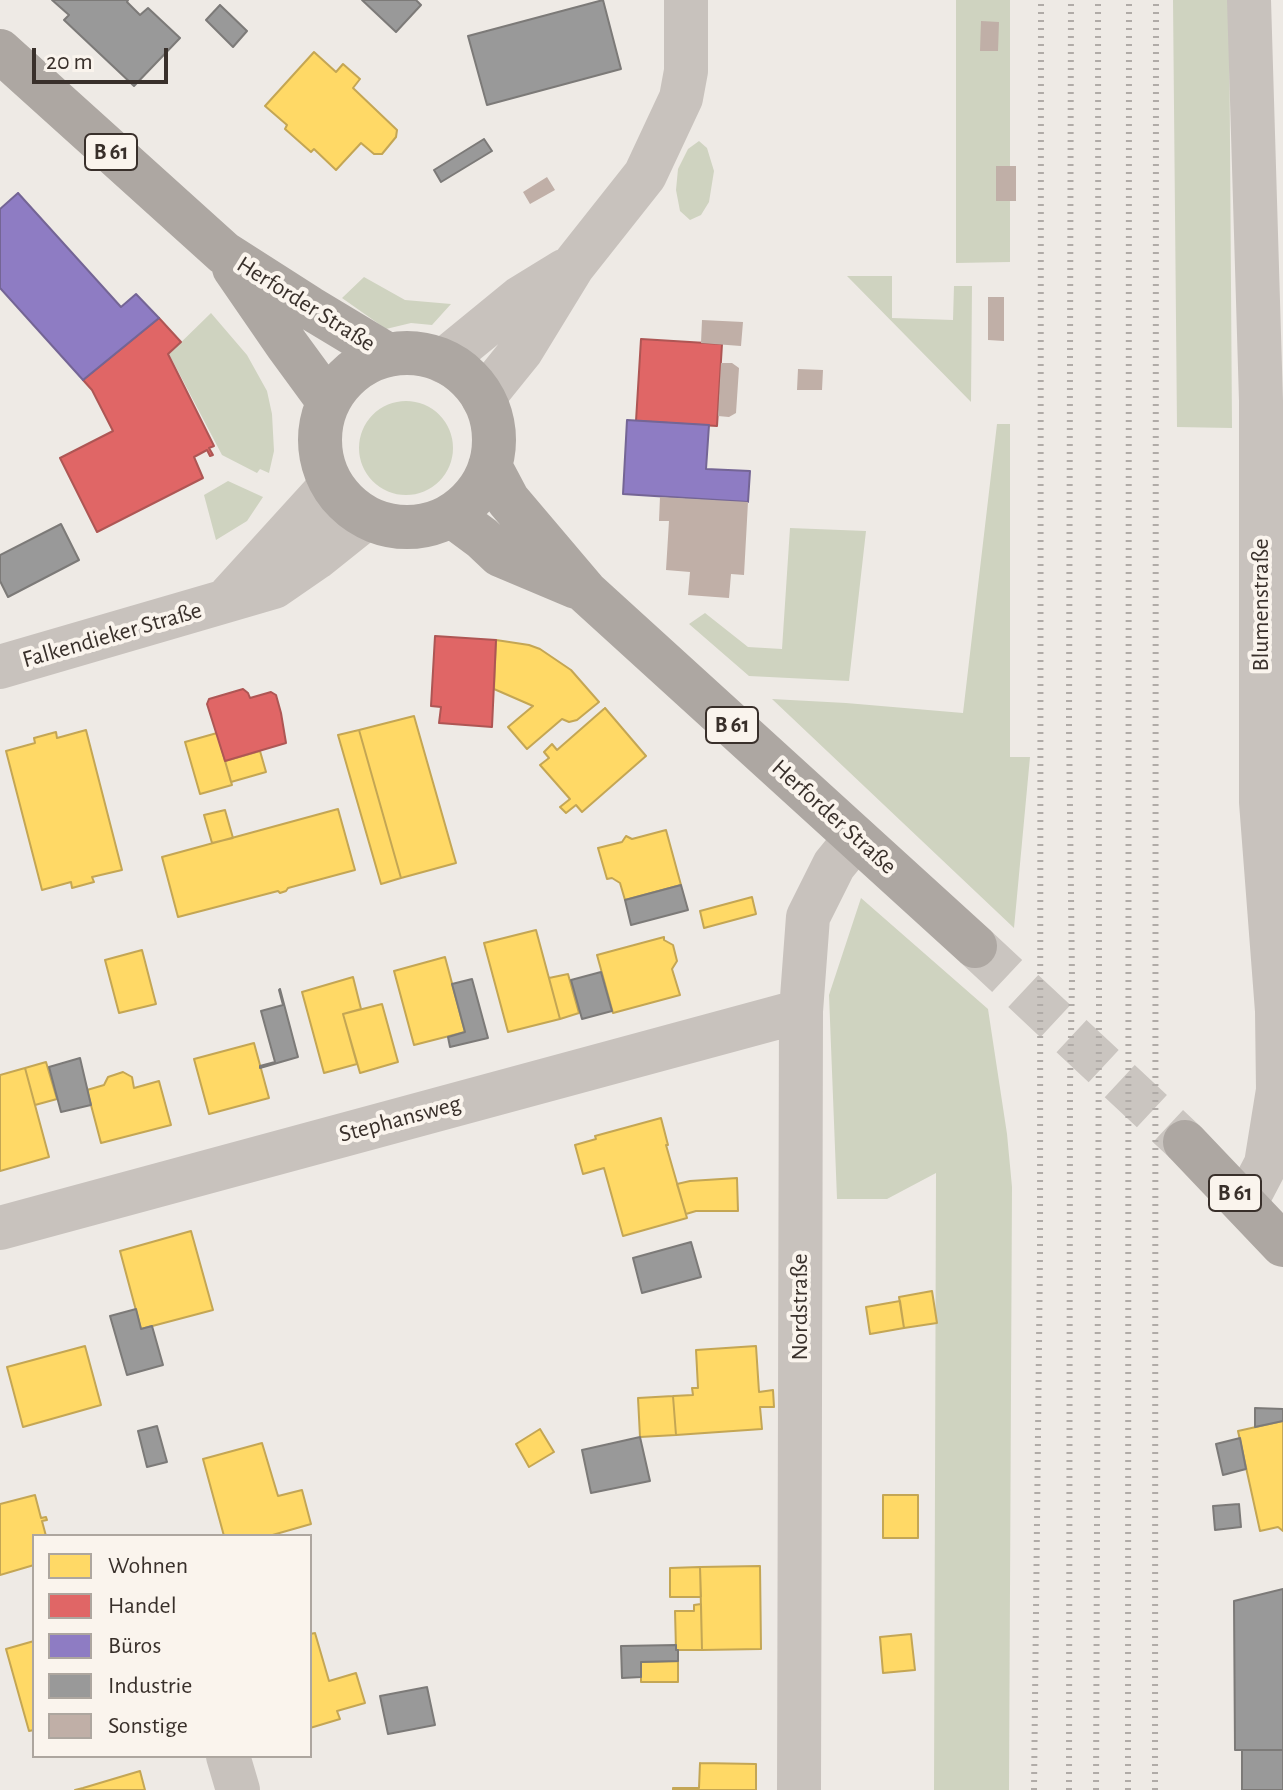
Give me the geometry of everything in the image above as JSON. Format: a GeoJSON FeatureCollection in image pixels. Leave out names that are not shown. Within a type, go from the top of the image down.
{"type":"FeatureCollection","features":[{"type":"Feature","properties":{"kind":"main road","name":"Herforder Straße"},"geometry":{"type":"LineString","coordinates":[[0,51],[224,253],[388,355]]}},
{"type":"Feature","properties":{"kind":"main road","name":"Herforder Straße"},"geometry":{"type":"LineString","coordinates":[[224,253],[328,401]]}},
{"type":"Feature","properties":{"kind":"main road"},"geometry":{"type":"LineString","coordinates":[[407,353],[443,361],[459,370],[472,383],[490,415],[494,451],[481,485],[468,503],[431,525],[408,528],[366,518],[352,509],[331,485],[319,442],[321,421],[328,401],[343,380],[364,364],[388,355],[407,353]]}},
{"type":"Feature","properties":{"kind":"main road","name":"Herforder Straße"},"geometry":{"type":"LineString","coordinates":[[490,466],[508,500],[586,592],[975,946]]}},
{"type":"Feature","properties":{"kind":"main road","name":"Herforder Straße"},"geometry":{"type":"LineString","coordinates":[[451,515],[500,555],[586,592]]}},
{"type":"Feature","properties":{"kind":"main road","name":"B 61"},"geometry":{"type":"LineString","coordinates":[[1185,1142],[1283,1245]]}},
{"type":"Feature","properties":{"kind":"street"},"geometry":{"type":"LineString","coordinates":[[483,398],[521,351],[573,266],[645,175],[681,98],[686,71],[686,0]]}},
{"type":"Feature","properties":{"kind":"street","name":"Blumenstraße"},"geometry":{"type":"LineString","coordinates":[[1245,1204],[1266,1164],[1278,1090],[1277,1011],[1261,802],[1272,555],[1261,401],[1249,0]]}},
{"type":"Feature","properties":{"kind":"street"},"geometry":{"type":"LineString","coordinates":[[443,361],[520,298],[573,266]]}},
{"type":"Feature","properties":{"kind":"street","name":"Falkendieker Straße"},"geometry":{"type":"LineString","coordinates":[[223,603],[331,485]]}},
{"type":"Feature","properties":{"kind":"street","name":"Falkendieker Straße"},"geometry":{"type":"LineString","coordinates":[[0,667],[274,587],[366,518]]}},
{"type":"Feature","properties":{"kind":"street","name":"Nordstraße"},"geometry":{"type":"LineString","coordinates":[[799,1790],[801,1011],[808,917],[834,865],[856,838]]}},
{"type":"Feature","properties":{"kind":"street","name":"Stephansweg"},"geometry":{"type":"LineString","coordinates":[[0,1228],[801,1011]]}},
{"type":"Feature","properties":{"kind":"street"},"geometry":{"type":"LineString","coordinates":[[229,1758],[238,1790]]}},
{"type":"Feature","properties":{"kind":"green space"},"geometry":{"type":"Polygon","coordinates":[[[956,0],[1010,0],[1010,166],[996,166],[996,200],[1010,201],[1010,262],[956,263],[956,0]]]}},
{"type":"Feature","properties":{"kind":"green space"},"geometry":{"type":"Polygon","coordinates":[[[1173,0],[1229,0],[1232,428],[1177,427],[1173,0]]]}},
{"type":"Feature","properties":{"kind":"green space"},"geometry":{"type":"Polygon","coordinates":[[[699,141],[707,148],[714,171],[709,202],[701,215],[690,220],[680,211],[676,190],[678,169],[688,149],[699,141]]]}},
{"type":"Feature","properties":{"kind":"green space"},"geometry":{"type":"Polygon","coordinates":[[[847,276],[892,276],[892,318],[953,320],[954,286],[972,286],[971,402],[847,276]]]}},
{"type":"Feature","properties":{"kind":"green space"},"geometry":{"type":"Polygon","coordinates":[[[364,277],[405,300],[451,304],[432,325],[411,323],[386,329],[342,298],[364,277]]]}},
{"type":"Feature","properties":{"kind":"green space"},"geometry":{"type":"Polygon","coordinates":[[[211,313],[247,355],[267,391],[274,451],[269,473],[260,469],[257,473],[222,455],[169,354],[211,313]]]}},
{"type":"Feature","properties":{"kind":"green space"},"geometry":{"type":"Polygon","coordinates":[[[406,401],[424,405],[439,415],[449,430],[453,448],[449,466],[439,481],[424,491],[406,495],[388,491],[373,481],[363,466],[359,448],[363,430],[373,415],[388,405],[406,401]]]}},
{"type":"Feature","properties":{"kind":"green space"},"geometry":{"type":"Polygon","coordinates":[[[997,424],[1010,424],[1010,757],[1030,757],[1014,928],[772,699],[963,713],[997,424]]]}},
{"type":"Feature","properties":{"kind":"green space"},"geometry":{"type":"Polygon","coordinates":[[[228,481],[263,497],[247,521],[216,540],[204,495],[228,481]]]}},
{"type":"Feature","properties":{"kind":"green space"},"geometry":{"type":"Polygon","coordinates":[[[790,528],[866,531],[849,681],[749,676],[689,624],[705,613],[748,647],[782,649],[790,528]]]}},
{"type":"Feature","properties":{"kind":"green space"},"geometry":{"type":"Polygon","coordinates":[[[861,898],[988,1009],[1012,1187],[1009,1790],[934,1790],[936,1173],[887,1199],[837,1199],[829,995],[861,898]]]}},
{"type":"Feature","properties":{"kind":"building: Wohnen"},"geometry":{"type":"Polygon","coordinates":[[[314,52],[336,72],[343,64],[360,79],[353,88],[397,130],[396,137],[382,154],[374,154],[361,143],[336,170],[314,149],[311,152],[285,129],[287,125],[265,106],[314,52]]]}},
{"type":"Feature","properties":{"kind":"building: Wohnen"},"geometry":{"type":"Polygon","coordinates":[[[496,640],[540,649],[571,670],[599,702],[577,720],[569,722],[562,719],[527,749],[508,727],[533,706],[494,689],[496,640]]]}},
{"type":"Feature","properties":{"kind":"building: Wohnen"},"geometry":{"type":"Polygon","coordinates":[[[605,708],[646,756],[582,812],[576,805],[566,813],[560,807],[570,799],[540,765],[549,758],[544,752],[552,744],[557,750],[605,708]]]}},
{"type":"Feature","properties":{"kind":"building: Wohnen"},"geometry":{"type":"Polygon","coordinates":[[[414,716],[456,863],[401,878],[359,730],[414,716]]]}},
{"type":"Feature","properties":{"kind":"building: Wohnen"},"geometry":{"type":"Polygon","coordinates":[[[86,730],[122,870],[92,877],[94,882],[72,888],[71,882],[42,890],[6,751],[35,743],[34,738],[56,732],[57,738],[86,730]]]}},
{"type":"Feature","properties":{"kind":"building: Wohnen"},"geometry":{"type":"Polygon","coordinates":[[[359,730],[401,878],[381,884],[338,735],[359,730]]]}},
{"type":"Feature","properties":{"kind":"building: Wohnen"},"geometry":{"type":"Polygon","coordinates":[[[217,733],[232,785],[200,794],[185,742],[217,733]]]}},
{"type":"Feature","properties":{"kind":"building: Wohnen"},"geometry":{"type":"Polygon","coordinates":[[[260,751],[266,772],[231,782],[225,761],[260,751]]]}},
{"type":"Feature","properties":{"kind":"building: Wohnen"},"geometry":{"type":"Polygon","coordinates":[[[338,809],[355,870],[288,888],[280,893],[278,891],[178,917],[162,857],[338,809]]]}},
{"type":"Feature","properties":{"kind":"building: Wohnen"},"geometry":{"type":"Polygon","coordinates":[[[225,810],[233,838],[212,843],[204,815],[225,810]]]}},
{"type":"Feature","properties":{"kind":"building: Wohnen"},"geometry":{"type":"Polygon","coordinates":[[[666,830],[681,885],[625,900],[620,883],[612,878],[607,879],[598,848],[622,842],[626,836],[632,839],[666,830]]]}},
{"type":"Feature","properties":{"kind":"building: Wohnen"},"geometry":{"type":"Polygon","coordinates":[[[752,897],[756,914],[704,928],[700,911],[752,897]]]}},
{"type":"Feature","properties":{"kind":"building: Wohnen"},"geometry":{"type":"Polygon","coordinates":[[[536,930],[560,1019],[508,1032],[484,943],[536,930]]]}},
{"type":"Feature","properties":{"kind":"building: Wohnen"},"geometry":{"type":"Polygon","coordinates":[[[664,937],[673,945],[677,961],[672,969],[680,995],[613,1013],[597,955],[664,937]]]}},
{"type":"Feature","properties":{"kind":"building: Wohnen"},"geometry":{"type":"Polygon","coordinates":[[[142,950],[156,1004],[119,1013],[105,960],[142,950]]]}},
{"type":"Feature","properties":{"kind":"building: Wohnen"},"geometry":{"type":"Polygon","coordinates":[[[445,957],[465,1032],[414,1045],[394,971],[445,957]]]}},
{"type":"Feature","properties":{"kind":"building: Wohnen"},"geometry":{"type":"Polygon","coordinates":[[[568,974],[579,1013],[560,1019],[549,978],[568,974]]]}},
{"type":"Feature","properties":{"kind":"building: Wohnen"},"geometry":{"type":"Polygon","coordinates":[[[353,977],[361,1009],[343,1014],[357,1064],[324,1073],[302,992],[353,977]]]}},
{"type":"Feature","properties":{"kind":"building: Wohnen"},"geometry":{"type":"Polygon","coordinates":[[[382,1004],[398,1062],[360,1073],[343,1014],[382,1004]]]}},
{"type":"Feature","properties":{"kind":"building: Wohnen"},"geometry":{"type":"Polygon","coordinates":[[[254,1043],[269,1098],[209,1114],[194,1059],[254,1043]]]}},
{"type":"Feature","properties":{"kind":"building: Wohnen"},"geometry":{"type":"Polygon","coordinates":[[[46,1062],[57,1099],[35,1105],[25,1068],[46,1062]]]}},
{"type":"Feature","properties":{"kind":"building: Wohnen"},"geometry":{"type":"Polygon","coordinates":[[[25,1068],[49,1157],[0,1171],[0,1075],[25,1068]]]}},
{"type":"Feature","properties":{"kind":"building: Wohnen"},"geometry":{"type":"Polygon","coordinates":[[[123,1072],[132,1077],[134,1088],[159,1081],[171,1125],[101,1143],[87,1090],[104,1085],[108,1077],[123,1072]]]}},
{"type":"Feature","properties":{"kind":"building: Wohnen"},"geometry":{"type":"Polygon","coordinates":[[[661,1118],[687,1218],[623,1236],[604,1168],[583,1174],[575,1145],[596,1139],[595,1136],[661,1118]]]}},
{"type":"Feature","properties":{"kind":"building: Wohnen"},"geometry":{"type":"Polygon","coordinates":[[[737,1178],[738,1211],[696,1211],[686,1214],[677,1184],[737,1178]]]}},
{"type":"Feature","properties":{"kind":"building: Wohnen"},"geometry":{"type":"Polygon","coordinates":[[[191,1231],[213,1310],[141,1329],[120,1251],[191,1231]]]}},
{"type":"Feature","properties":{"kind":"building: Wohnen"},"geometry":{"type":"Polygon","coordinates":[[[932,1291],[937,1323],[904,1328],[899,1297],[932,1291]]]}},
{"type":"Feature","properties":{"kind":"building: Wohnen"},"geometry":{"type":"Polygon","coordinates":[[[900,1301],[904,1328],[870,1334],[866,1307],[900,1301]]]}},
{"type":"Feature","properties":{"kind":"building: Wohnen"},"geometry":{"type":"Polygon","coordinates":[[[85,1346],[101,1405],[23,1427],[7,1367],[85,1346]]]}},
{"type":"Feature","properties":{"kind":"building: Wohnen"},"geometry":{"type":"Polygon","coordinates":[[[756,1346],[759,1392],[773,1390],[774,1407],[760,1407],[762,1429],[676,1435],[673,1396],[693,1395],[692,1388],[698,1388],[696,1350],[756,1346]]]}},
{"type":"Feature","properties":{"kind":"building: Wohnen"},"geometry":{"type":"Polygon","coordinates":[[[673,1396],[676,1435],[640,1437],[638,1398],[673,1396]]]}},
{"type":"Feature","properties":{"kind":"building: Wohnen"},"geometry":{"type":"Polygon","coordinates":[[[1283,1421],[1283,1531],[1278,1527],[1260,1531],[1238,1431],[1283,1421]]]}},
{"type":"Feature","properties":{"kind":"building: Wohnen"},"geometry":{"type":"Polygon","coordinates":[[[540,1429],[554,1452],[529,1467],[516,1444],[540,1429]]]}},
{"type":"Feature","properties":{"kind":"building: Wohnen"},"geometry":{"type":"Polygon","coordinates":[[[262,1443],[278,1496],[302,1490],[311,1524],[276,1534],[223,1534],[203,1459],[262,1443]]]}},
{"type":"Feature","properties":{"kind":"building: Wohnen"},"geometry":{"type":"Polygon","coordinates":[[[35,1495],[41,1518],[46,1517],[47,1520],[42,1521],[45,1534],[32,1534],[32,1566],[0,1575],[0,1504],[35,1495]]]}},
{"type":"Feature","properties":{"kind":"building: Wohnen"},"geometry":{"type":"Polygon","coordinates":[[[883,1495],[918,1495],[918,1538],[883,1538],[883,1495]]]}},
{"type":"Feature","properties":{"kind":"building: Wohnen"},"geometry":{"type":"Polygon","coordinates":[[[760,1566],[761,1649],[702,1650],[700,1567],[760,1566]]]}},
{"type":"Feature","properties":{"kind":"building: Wohnen"},"geometry":{"type":"Polygon","coordinates":[[[700,1567],[701,1597],[670,1597],[670,1568],[700,1567]]]}},
{"type":"Feature","properties":{"kind":"building: Wohnen"},"geometry":{"type":"Polygon","coordinates":[[[701,1604],[702,1650],[676,1650],[675,1611],[694,1611],[694,1605],[701,1604]]]}},
{"type":"Feature","properties":{"kind":"building: Wohnen"},"geometry":{"type":"Polygon","coordinates":[[[315,1633],[329,1681],[356,1673],[365,1703],[337,1711],[340,1719],[312,1727],[312,1634],[315,1633]]]}},
{"type":"Feature","properties":{"kind":"building: Wohnen"},"geometry":{"type":"Polygon","coordinates":[[[911,1634],[915,1670],[883,1673],[880,1637],[911,1634]]]}},
{"type":"Feature","properties":{"kind":"building: Wohnen"},"geometry":{"type":"Polygon","coordinates":[[[32,1642],[32,1730],[29,1731],[6,1649],[32,1642]]]}},
{"type":"Feature","properties":{"kind":"building: Wohnen"},"geometry":{"type":"Polygon","coordinates":[[[678,1661],[678,1682],[641,1682],[641,1662],[678,1661]]]}},
{"type":"Feature","properties":{"kind":"building: Wohnen"},"geometry":{"type":"Polygon","coordinates":[[[700,1763],[756,1764],[756,1790],[673,1790],[699,1788],[700,1763]]]}},
{"type":"Feature","properties":{"kind":"building: Wohnen"},"geometry":{"type":"Polygon","coordinates":[[[140,1771],[145,1790],[75,1790],[83,1788],[140,1771]]]}},
{"type":"Feature","properties":{"kind":"building: Handel"},"geometry":{"type":"Polygon","coordinates":[[[159,318],[181,342],[168,354],[214,446],[209,448],[213,455],[210,456],[207,450],[194,457],[203,478],[97,532],[60,458],[113,431],[92,390],[83,380],[159,318]]]}},
{"type":"Feature","properties":{"kind":"building: Handel"},"geometry":{"type":"Polygon","coordinates":[[[641,339],[722,344],[717,426],[636,421],[641,339]]]}},
{"type":"Feature","properties":{"kind":"building: Handel"},"geometry":{"type":"Polygon","coordinates":[[[435,636],[496,640],[492,727],[439,723],[441,707],[431,706],[435,636]]]}},
{"type":"Feature","properties":{"kind":"building: Handel"},"geometry":{"type":"Polygon","coordinates":[[[243,689],[250,698],[271,692],[276,695],[286,743],[225,761],[207,704],[209,699],[243,689]]]}},
{"type":"Feature","properties":{"kind":"building: Büros"},"geometry":{"type":"Polygon","coordinates":[[[18,193],[121,307],[136,294],[159,318],[83,380],[0,288],[0,209],[18,193]]]}},
{"type":"Feature","properties":{"kind":"building: Büros"},"geometry":{"type":"Polygon","coordinates":[[[627,420],[709,425],[706,469],[750,471],[748,502],[623,494],[627,420]]]}},
{"type":"Feature","properties":{"kind":"building: Industrie"},"geometry":{"type":"Polygon","coordinates":[[[52,0],[128,0],[140,15],[148,8],[180,38],[134,86],[64,20],[69,15],[52,0]]]}},
{"type":"Feature","properties":{"kind":"building: Industrie"},"geometry":{"type":"Polygon","coordinates":[[[362,0],[416,0],[421,5],[396,32],[362,0]]]}},
{"type":"Feature","properties":{"kind":"building: Industrie"},"geometry":{"type":"Polygon","coordinates":[[[603,0],[621,69],[487,105],[468,36],[603,0]]]}},
{"type":"Feature","properties":{"kind":"building: Industrie"},"geometry":{"type":"Polygon","coordinates":[[[220,5],[247,31],[233,47],[206,20],[220,5]]]}},
{"type":"Feature","properties":{"kind":"building: Industrie"},"geometry":{"type":"Polygon","coordinates":[[[484,139],[492,151],[441,182],[434,170],[484,139]]]}},
{"type":"Feature","properties":{"kind":"building: Industrie"},"geometry":{"type":"Polygon","coordinates":[[[61,524],[79,560],[8,597],[0,581],[0,555],[61,524]]]}},
{"type":"Feature","properties":{"kind":"building: Industrie"},"geometry":{"type":"Polygon","coordinates":[[[681,885],[688,910],[631,925],[625,900],[681,885]]]}},
{"type":"Feature","properties":{"kind":"building: Industrie"},"geometry":{"type":"Polygon","coordinates":[[[601,972],[612,1011],[582,1019],[571,980],[601,972]]]}},
{"type":"Feature","properties":{"kind":"building: Industrie"},"geometry":{"type":"Polygon","coordinates":[[[472,979],[488,1038],[450,1047],[448,1037],[465,1032],[452,984],[472,979]]]}},
{"type":"Feature","properties":{"kind":"building: Industrie"},"geometry":{"type":"Polygon","coordinates":[[[280,989],[298,1057],[260,1068],[275,1062],[261,1011],[283,1005],[280,989]]]}},
{"type":"Feature","properties":{"kind":"building: Industrie"},"geometry":{"type":"Polygon","coordinates":[[[80,1058],[91,1105],[61,1112],[49,1067],[80,1058]]]}},
{"type":"Feature","properties":{"kind":"building: Industrie"},"geometry":{"type":"Polygon","coordinates":[[[691,1242],[701,1277],[642,1293],[633,1258],[691,1242]]]}},
{"type":"Feature","properties":{"kind":"building: Industrie"},"geometry":{"type":"Polygon","coordinates":[[[136,1309],[141,1329],[152,1326],[163,1365],[127,1375],[110,1316],[136,1309]]]}},
{"type":"Feature","properties":{"kind":"building: Industrie"},"geometry":{"type":"Polygon","coordinates":[[[1255,1408],[1283,1409],[1283,1421],[1255,1427],[1255,1408]]]}},
{"type":"Feature","properties":{"kind":"building: Industrie"},"geometry":{"type":"Polygon","coordinates":[[[157,1426],[167,1462],[147,1467],[138,1431],[157,1426]]]}},
{"type":"Feature","properties":{"kind":"building: Industrie"},"geometry":{"type":"Polygon","coordinates":[[[640,1437],[650,1481],[591,1493],[582,1450],[640,1437]]]}},
{"type":"Feature","properties":{"kind":"building: Industrie"},"geometry":{"type":"Polygon","coordinates":[[[1240,1438],[1246,1469],[1223,1475],[1216,1444],[1240,1438]]]}},
{"type":"Feature","properties":{"kind":"building: Industrie"},"geometry":{"type":"Polygon","coordinates":[[[1239,1504],[1241,1527],[1215,1530],[1213,1506],[1239,1504]]]}},
{"type":"Feature","properties":{"kind":"building: Industrie"},"geometry":{"type":"Polygon","coordinates":[[[1283,1589],[1283,1750],[1235,1750],[1234,1601],[1283,1589]]]}},
{"type":"Feature","properties":{"kind":"building: Industrie"},"geometry":{"type":"Polygon","coordinates":[[[676,1645],[678,1661],[641,1662],[641,1677],[622,1678],[621,1646],[676,1645]]]}},
{"type":"Feature","properties":{"kind":"building: Industrie"},"geometry":{"type":"Polygon","coordinates":[[[427,1687],[435,1725],[388,1734],[380,1696],[427,1687]]]}},
{"type":"Feature","properties":{"kind":"building: Industrie"},"geometry":{"type":"Polygon","coordinates":[[[1242,1750],[1283,1750],[1283,1790],[1242,1790],[1242,1750]]]}},
{"type":"Feature","properties":{"kind":"building: Sonstige"},"geometry":{"type":"Polygon","coordinates":[[[981,21],[999,22],[998,51],[980,51],[981,21]]]}},
{"type":"Feature","properties":{"kind":"building: Sonstige"},"geometry":{"type":"Polygon","coordinates":[[[996,166],[1016,166],[1016,201],[996,201],[996,166]]]}},
{"type":"Feature","properties":{"kind":"building: Sonstige"},"geometry":{"type":"Polygon","coordinates":[[[547,177],[555,190],[530,204],[523,192],[547,177]]]}},
{"type":"Feature","properties":{"kind":"building: Sonstige"},"geometry":{"type":"Polygon","coordinates":[[[988,297],[1004,297],[1004,341],[988,340],[988,297]]]}},
{"type":"Feature","properties":{"kind":"building: Sonstige"},"geometry":{"type":"Polygon","coordinates":[[[702,320],[743,322],[741,346],[701,343],[702,320]]]}},
{"type":"Feature","properties":{"kind":"building: Sonstige"},"geometry":{"type":"Polygon","coordinates":[[[721,363],[732,363],[739,368],[736,413],[729,417],[718,416],[721,363]]]}},
{"type":"Feature","properties":{"kind":"building: Sonstige"},"geometry":{"type":"Polygon","coordinates":[[[798,369],[823,370],[822,390],[797,390],[798,369]]]}},
{"type":"Feature","properties":{"kind":"building: Sonstige"},"geometry":{"type":"Polygon","coordinates":[[[660,497],[748,502],[744,575],[731,574],[729,598],[688,595],[690,572],[666,570],[669,521],[659,521],[660,497]]]}},
{"type":"Feature","properties":{"kind":"tunnel"},"geometry":{"type":"LineString","coordinates":[[975,946],[1185,1142]]}},
{"type":"Feature","properties":{"kind":"railway"},"geometry":{"type":"LineString","coordinates":[[1034,1790],[1040,1256],[1041,0]]}},
{"type":"Feature","properties":{"kind":"railway"},"geometry":{"type":"LineString","coordinates":[[1069,1790],[1071,0]]}},
{"type":"Feature","properties":{"kind":"railway"},"geometry":{"type":"LineString","coordinates":[[1096,1790],[1098,0]]}},
{"type":"Feature","properties":{"kind":"railway"},"geometry":{"type":"LineString","coordinates":[[1128,1790],[1129,0]]}},
{"type":"Feature","properties":{"kind":"railway"},"geometry":{"type":"LineString","coordinates":[[1155,1790],[1156,0]]}}]}
